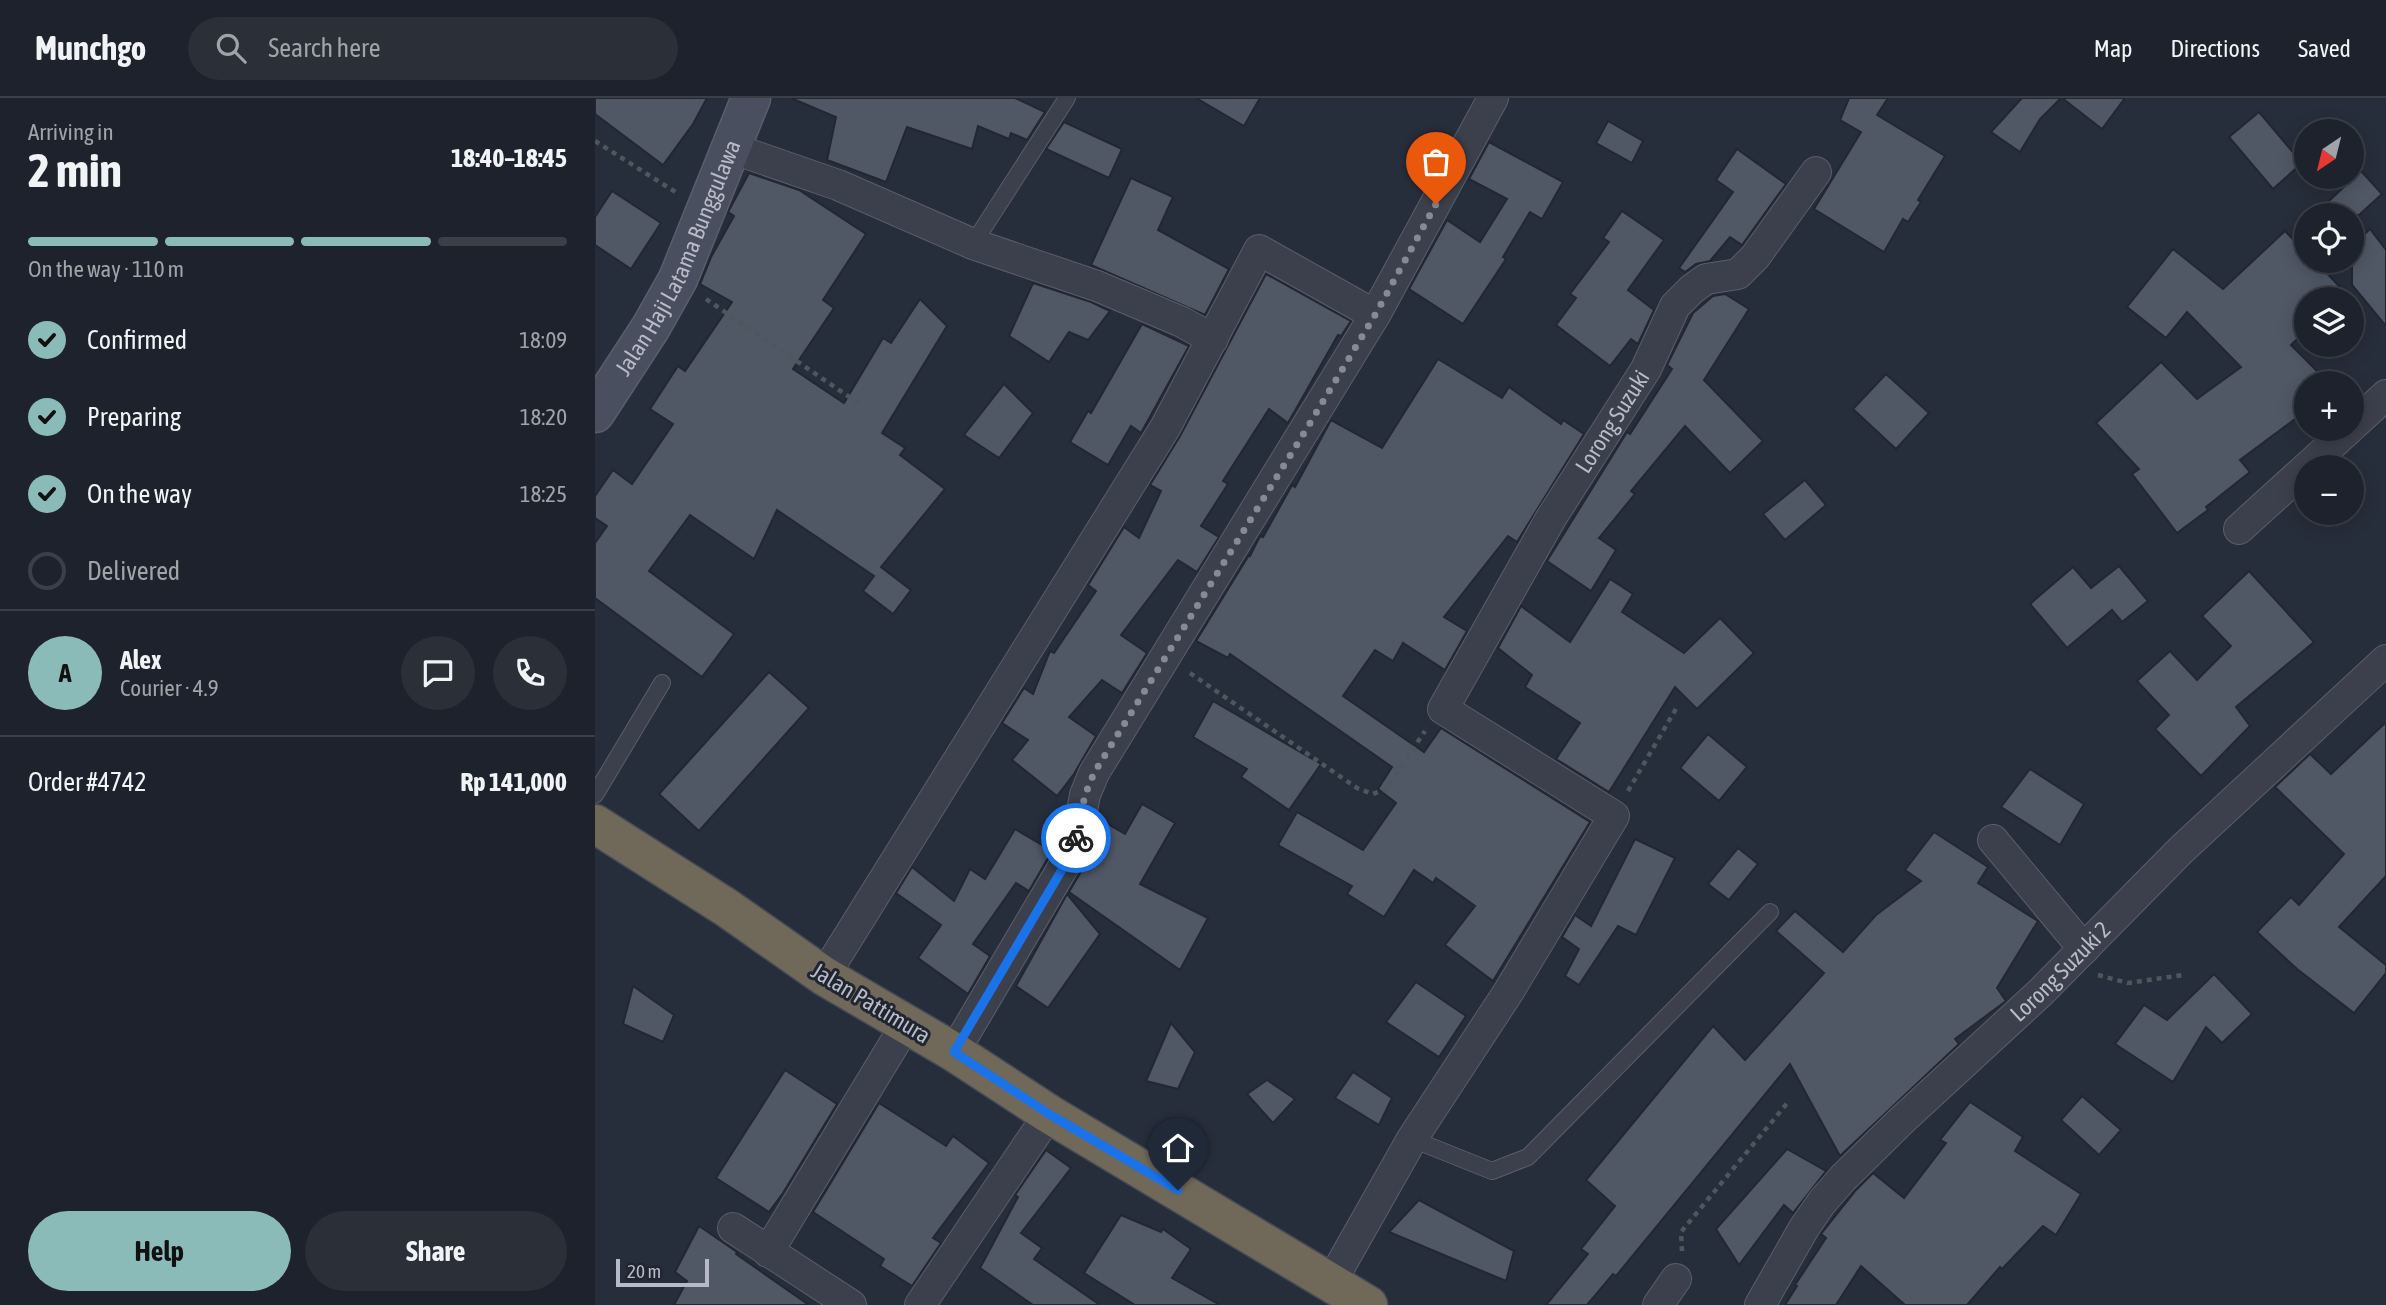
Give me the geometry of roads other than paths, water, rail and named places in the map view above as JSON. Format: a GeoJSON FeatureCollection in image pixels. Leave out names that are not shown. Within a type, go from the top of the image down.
{"type":"FeatureCollection","features":[{"type":"Feature","properties":{"kind":"highway","name":"Jalan Pattimura"},"geometry":{"type":"LineString","coordinates":[[595,824],[727,908],[824,976],[905,1026],[954,1052],[1049,1114],[1368,1305]]}},
{"type":"Feature","properties":{"kind":"main road","name":"Jalan Haji Latama Bunggulawa"},"geometry":{"type":"LineString","coordinates":[[595,413],[651,327],[678,279],[751,98]]}},
{"type":"Feature","properties":{"kind":"street"},"geometry":{"type":"LineString","coordinates":[[954,1052],[1075,847],[1085,795],[1094,773],[1375,315],[1493,98]]}},
{"type":"Feature","properties":{"kind":"street"},"geometry":{"type":"LineString","coordinates":[[731,148],[858,193],[974,244],[1109,290],[1182,322],[1213,339]]}},
{"type":"Feature","properties":{"kind":"street","name":"Lorong Suzuki"},"geometry":{"type":"LineString","coordinates":[[1412,1139],[1509,991],[1614,816],[1443,709],[1551,519],[1646,369],[1675,306],[1706,279],[1738,274],[1755,257],[1816,172]]}},
{"type":"Feature","properties":{"kind":"street"},"geometry":{"type":"LineString","coordinates":[[824,976],[1165,428],[1259,250],[1375,315]]}},
{"type":"Feature","properties":{"kind":"street"},"geometry":{"type":"LineString","coordinates":[[2364,415],[2386,396]]}},
{"type":"Feature","properties":{"kind":"street"},"geometry":{"type":"LineString","coordinates":[[2239,528],[2335,441]]}},
{"type":"Feature","properties":{"kind":"street","name":"Lorong Suzuki 2"},"geometry":{"type":"LineString","coordinates":[[1760,1305],[1804,1228],[1843,1178],[1996,1035],[2181,850],[2386,660]]}},
{"type":"Feature","properties":{"kind":"street"},"geometry":{"type":"LineString","coordinates":[[1993,840],[2074,958]]}},
{"type":"Feature","properties":{"kind":"street"},"geometry":{"type":"LineString","coordinates":[[768,1252],[905,1026]]}},
{"type":"Feature","properties":{"kind":"street"},"geometry":{"type":"LineString","coordinates":[[920,1305],[1049,1114]]}},
{"type":"Feature","properties":{"kind":"street"},"geometry":{"type":"LineString","coordinates":[[1330,1284],[1412,1139]]}},
{"type":"Feature","properties":{"kind":"street"},"geometry":{"type":"LineString","coordinates":[[733,1228],[851,1305]]}},
{"type":"Feature","properties":{"kind":"street"},"geometry":{"type":"LineString","coordinates":[[1658,1305],[1677,1279]]}},
{"type":"Feature","properties":{"kind":"lane"},"geometry":{"type":"LineString","coordinates":[[974,244],[1067,98]]}},
{"type":"Feature","properties":{"kind":"lane"},"geometry":{"type":"LineString","coordinates":[[595,794],[662,683]]}},
{"type":"Feature","properties":{"kind":"lane"},"geometry":{"type":"LineString","coordinates":[[1412,1139],[1492,1171],[1528,1157],[1770,912]]}}]}
